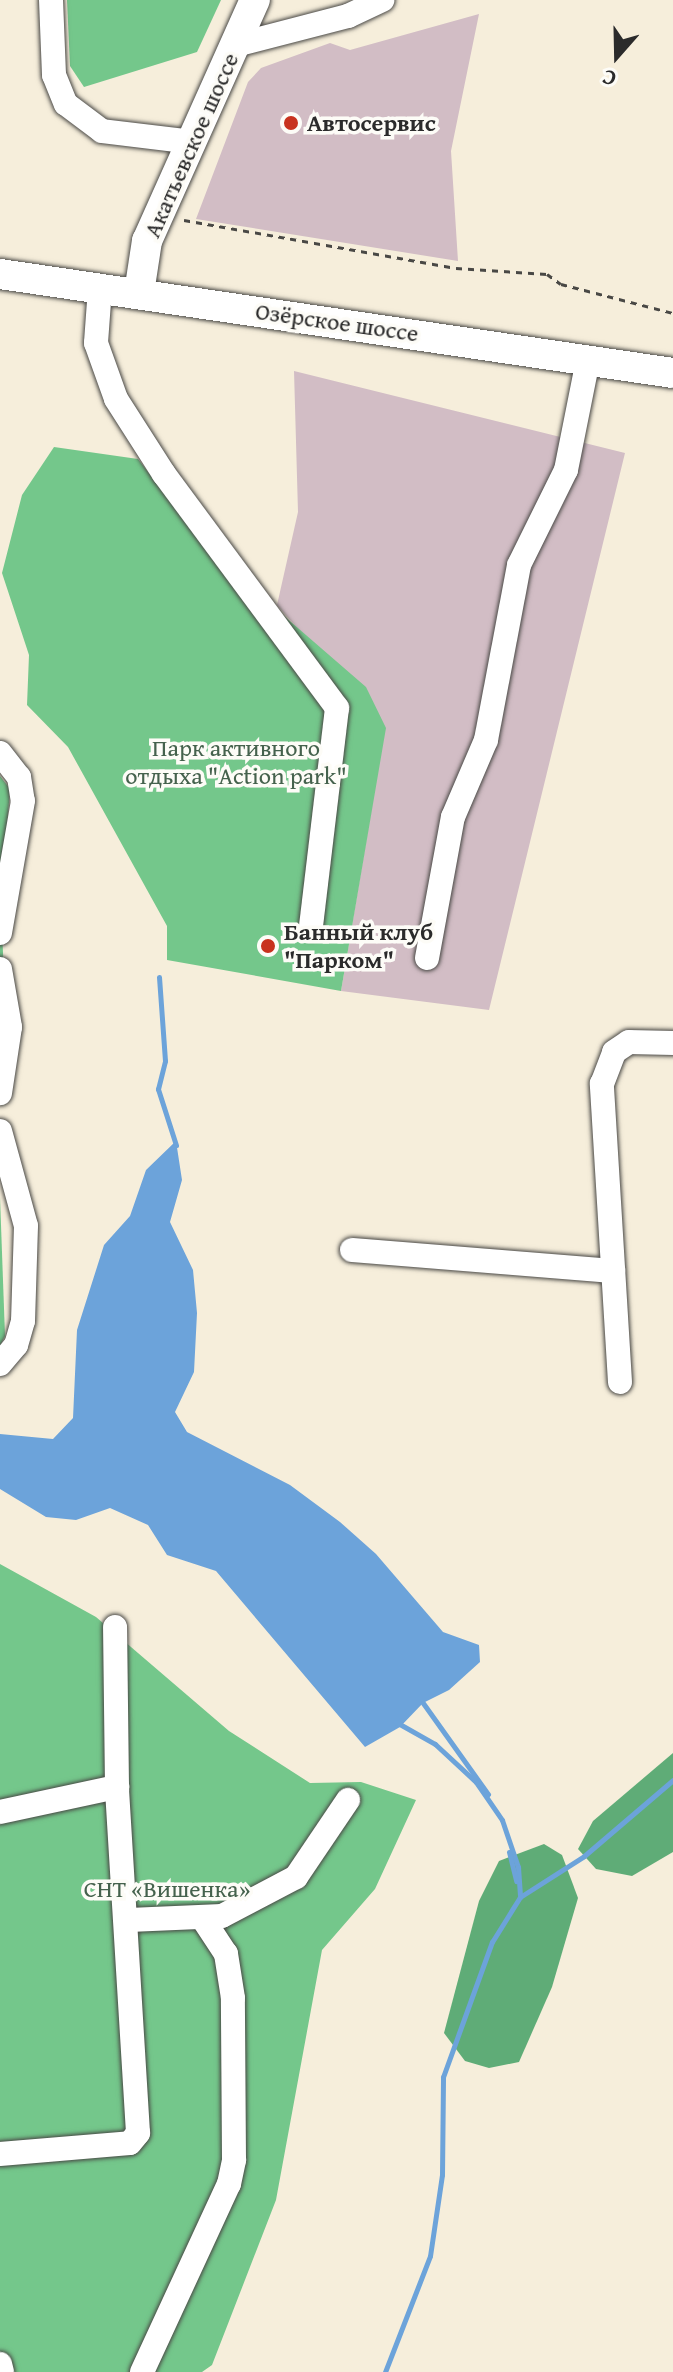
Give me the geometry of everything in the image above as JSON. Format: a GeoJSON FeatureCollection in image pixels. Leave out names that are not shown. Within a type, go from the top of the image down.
{"type":"FeatureCollection","features":[{"type":"Feature","properties":{"kind":"main road","name":"Акатьевское шоссе"},"geometry":{"type":"LineString","coordinates":[[139,293],[141,262],[158,215],[255,0]]}},
{"type":"Feature","properties":{"kind":"main road","name":"Озёрское шоссе"},"geometry":{"type":"LineString","coordinates":[[0,274],[673,373]]}},
{"type":"Feature","properties":{"kind":"street"},"geometry":{"type":"LineString","coordinates":[[51,0],[54,75],[66,104],[102,131],[193,142]]}},
{"type":"Feature","properties":{"kind":"street"},"geometry":{"type":"LineString","coordinates":[[236,45],[348,16],[383,0]]}},
{"type":"Feature","properties":{"kind":"street"},"geometry":{"type":"LineString","coordinates":[[100,288],[96,343],[116,399],[164,474],[337,708],[311,927]]}},
{"type":"Feature","properties":{"kind":"street"},"geometry":{"type":"LineString","coordinates":[[427,958],[453,817],[486,740],[519,565],[566,470],[588,360]]}},
{"type":"Feature","properties":{"kind":"street"},"geometry":{"type":"LineString","coordinates":[[0,753],[19,777],[23,801],[0,933]]}},
{"type":"Feature","properties":{"kind":"street"},"geometry":{"type":"LineString","coordinates":[[0,969],[10,1018],[0,1093]]}},
{"type":"Feature","properties":{"kind":"street"},"geometry":{"type":"LineString","coordinates":[[620,1382],[602,1084],[614,1052],[629,1042],[673,1043]]}},
{"type":"Feature","properties":{"kind":"street"},"geometry":{"type":"LineString","coordinates":[[0,1131],[26,1226],[23,1321],[16,1345],[0,1364]]}},
{"type":"Feature","properties":{"kind":"street"},"geometry":{"type":"LineString","coordinates":[[352,1250],[613,1271]]}},
{"type":"Feature","properties":{"kind":"street"},"geometry":{"type":"LineString","coordinates":[[0,2154],[130,2143],[138,2133],[129,1920],[117,1787],[115,1627]]}},
{"type":"Feature","properties":{"kind":"street"},"geometry":{"type":"LineString","coordinates":[[0,1812],[117,1787]]}},
{"type":"Feature","properties":{"kind":"street"},"geometry":{"type":"LineString","coordinates":[[129,1920],[222,1916],[296,1877],[348,1800]]}},
{"type":"Feature","properties":{"kind":"street"},"geometry":{"type":"LineString","coordinates":[[142,2372],[229,2184],[234,2160],[233,1998],[226,1954],[203,1919]]}},
{"type":"Feature","properties":{"kind":"street"},"geometry":{"type":"LineString","coordinates":[[0,2364],[2,2372]]}},
{"type":"Feature","properties":{"kind":"path"},"geometry":{"type":"LineString","coordinates":[[158,215],[456,268],[547,274],[561,284],[673,313]]}},
{"type":"Feature","properties":{"kind":"shaded area"},"geometry":{"type":"Polygon","coordinates":[[[479,14],[451,151],[458,261],[196,219],[248,82],[261,68],[330,43],[350,50],[479,14]]]}},
{"type":"Feature","properties":{"kind":"shaded area"},"geometry":{"type":"Polygon","coordinates":[[[294,371],[625,453],[489,1010],[341,991],[385,728],[277,605],[298,512],[294,371]]]}},
{"type":"Feature","properties":{"kind":"green space"},"geometry":{"type":"Polygon","coordinates":[[[67,0],[221,0],[197,52],[84,87],[70,66],[67,0]]]}},
{"type":"Feature","properties":{"kind":"green space","name":"Парк активного отдыха \"Action park\""},"geometry":{"type":"Polygon","coordinates":[[[54,447],[138,459],[208,550],[366,687],[386,728],[341,991],[167,960],[167,926],[68,747],[27,705],[29,655],[2,573],[22,495],[54,447]]]}},
{"type":"Feature","properties":{"kind":"green space"},"geometry":{"type":"Polygon","coordinates":[[[0,776],[10,789],[1,906],[5,1000],[0,1062],[0,776]]]}},
{"type":"Feature","properties":{"kind":"green space"},"geometry":{"type":"Polygon","coordinates":[[[0,1197],[5,1336],[0,1346],[0,1197]]]}},
{"type":"Feature","properties":{"kind":"green space","name":"СНТ «Вишенка»"},"geometry":{"type":"Polygon","coordinates":[[[0,1564],[96,1617],[229,1731],[310,1783],[361,1782],[416,1800],[375,1889],[322,1950],[276,2200],[212,2365],[202,2372],[0,2372],[0,1564]]]}},
{"type":"Feature","properties":{"kind":"green space"},"geometry":{"type":"Polygon","coordinates":[[[673,1753],[673,1852],[632,1876],[596,1869],[578,1849],[593,1821],[673,1753]]]}},
{"type":"Feature","properties":{"kind":"green space"},"geometry":{"type":"Polygon","coordinates":[[[544,1844],[562,1855],[578,1898],[552,1987],[519,2062],[489,2068],[465,2061],[444,2033],[479,1901],[499,1861],[544,1844]]]}},
{"type":"Feature","properties":{"kind":"water"},"geometry":{"type":"Polygon","coordinates":[[[176,1141],[182,1180],[170,1222],[193,1270],[197,1313],[194,1372],[175,1412],[187,1432],[290,1485],[340,1522],[376,1554],[443,1632],[479,1645],[480,1662],[449,1690],[423,1703],[400,1727],[365,1747],[216,1571],[167,1555],[148,1525],[110,1508],[76,1520],[46,1517],[0,1489],[0,1434],[53,1439],[73,1418],[77,1330],[104,1245],[130,1216],[146,1170],[176,1141]]]}},
{"type":"Feature","properties":{"kind":"waterway"},"geometry":{"type":"LineString","coordinates":[[159,977],[165,1061],[158,1089],[176,1145]]}},
{"type":"Feature","properties":{"kind":"waterway"},"geometry":{"type":"LineString","coordinates":[[423,1703],[488,1794]]}},
{"type":"Feature","properties":{"kind":"waterway"},"geometry":{"type":"LineString","coordinates":[[396,1722],[435,1744],[476,1782],[502,1820],[518,1867],[520,1897]]}},
{"type":"Feature","properties":{"kind":"waterway"},"geometry":{"type":"LineString","coordinates":[[385,2372],[430,2256],[442,2175],[443,2077],[492,1942],[520,1897],[584,1856],[673,1780]]}},
{"type":"Feature","properties":{"kind":"waterway"},"geometry":{"type":"LineString","coordinates":[[509,1852],[516,1881]]}},
{"type":"Feature","properties":{"kind":"place","name":"Автосервис"},"geometry":{"type":"Point","coordinates":[291,123]}},
{"type":"Feature","properties":{"kind":"place","name":"Банный клуб \"Парком\""},"geometry":{"type":"Point","coordinates":[268,946]}}]}
